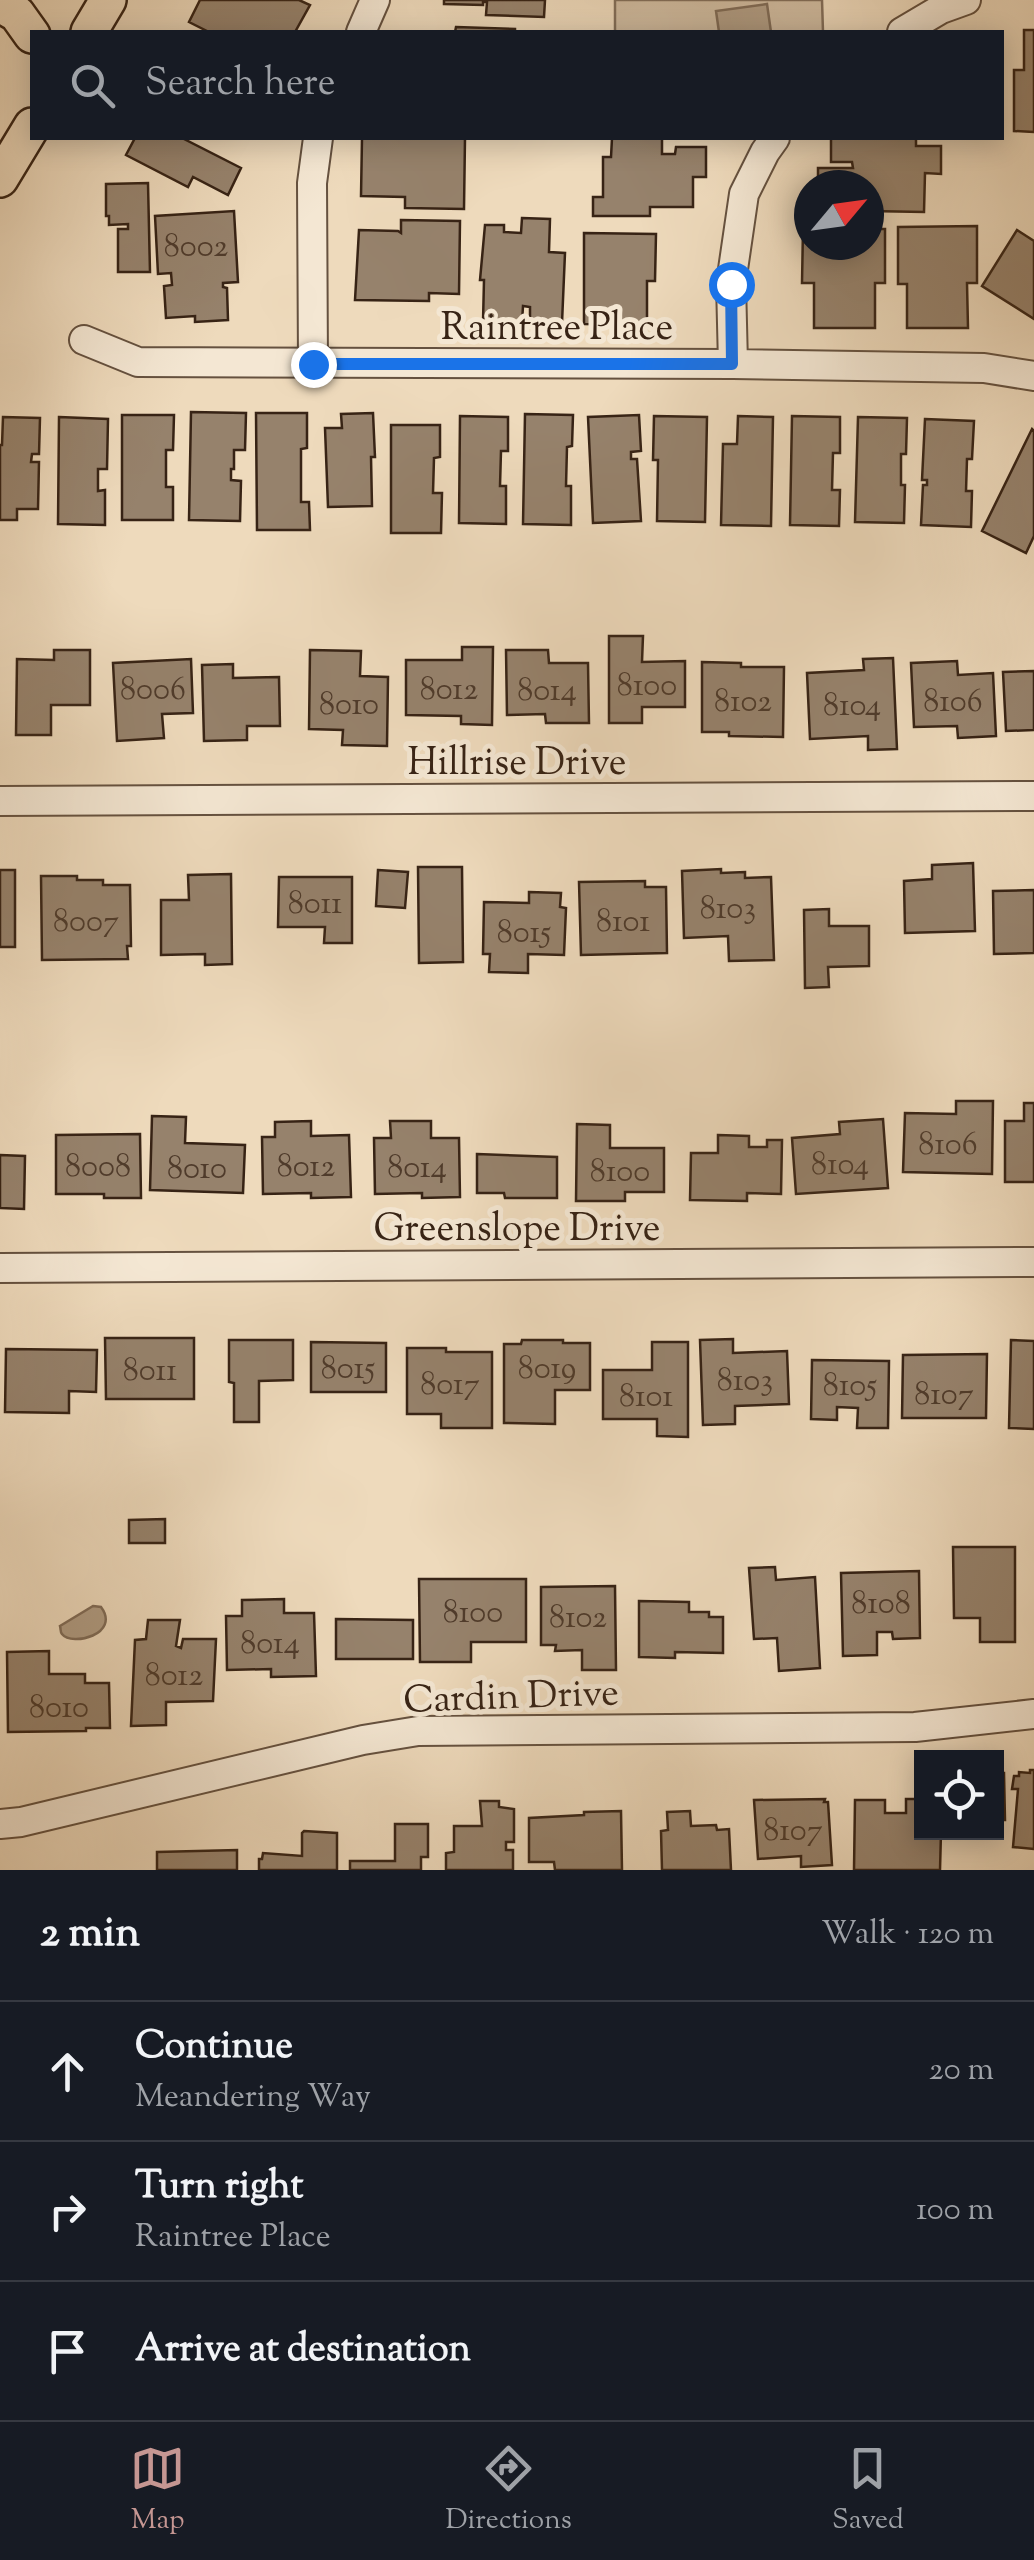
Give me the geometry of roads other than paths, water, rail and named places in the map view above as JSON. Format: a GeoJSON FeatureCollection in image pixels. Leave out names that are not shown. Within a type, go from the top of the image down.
{"type":"FeatureCollection","features":[{"type":"Feature","properties":{"kind":"main road"},"geometry":{"type":"LineString","coordinates":[[90,30],[108,0]]}},
{"type":"Feature","properties":{"kind":"main road"},"geometry":{"type":"LineString","coordinates":[[0,4],[16,14],[30,32]]}},
{"type":"Feature","properties":{"kind":"main road"},"geometry":{"type":"LineString","coordinates":[[0,180],[30,129]]}},
{"type":"Feature","properties":{"kind":"street"},"geometry":{"type":"LineString","coordinates":[[362,30],[375,0]]}},
{"type":"Feature","properties":{"kind":"street"},"geometry":{"type":"LineString","coordinates":[[905,30],[941,9],[966,0]]}},
{"type":"Feature","properties":{"kind":"street"},"geometry":{"type":"LineString","coordinates":[[313,364],[312,182],[318,140]]}},
{"type":"Feature","properties":{"kind":"street"},"geometry":{"type":"LineString","coordinates":[[732,364],[731,284],[744,194],[774,140]]}},
{"type":"Feature","properties":{"kind":"street","name":"Raintree Place"},"geometry":{"type":"LineString","coordinates":[[84,340],[138,362],[732,364],[984,368],[1034,376]]}},
{"type":"Feature","properties":{"kind":"street","name":"Hillrise Drive"},"geometry":{"type":"LineString","coordinates":[[0,801],[1034,796]]}},
{"type":"Feature","properties":{"kind":"street","name":"Greenslope Drive"},"geometry":{"type":"LineString","coordinates":[[0,1268],[1034,1262]]}},
{"type":"Feature","properties":{"kind":"street","name":"Cardin Drive"},"geometry":{"type":"LineString","coordinates":[[0,1824],[363,1740],[418,1731],[915,1727],[1034,1714]]}}]}
